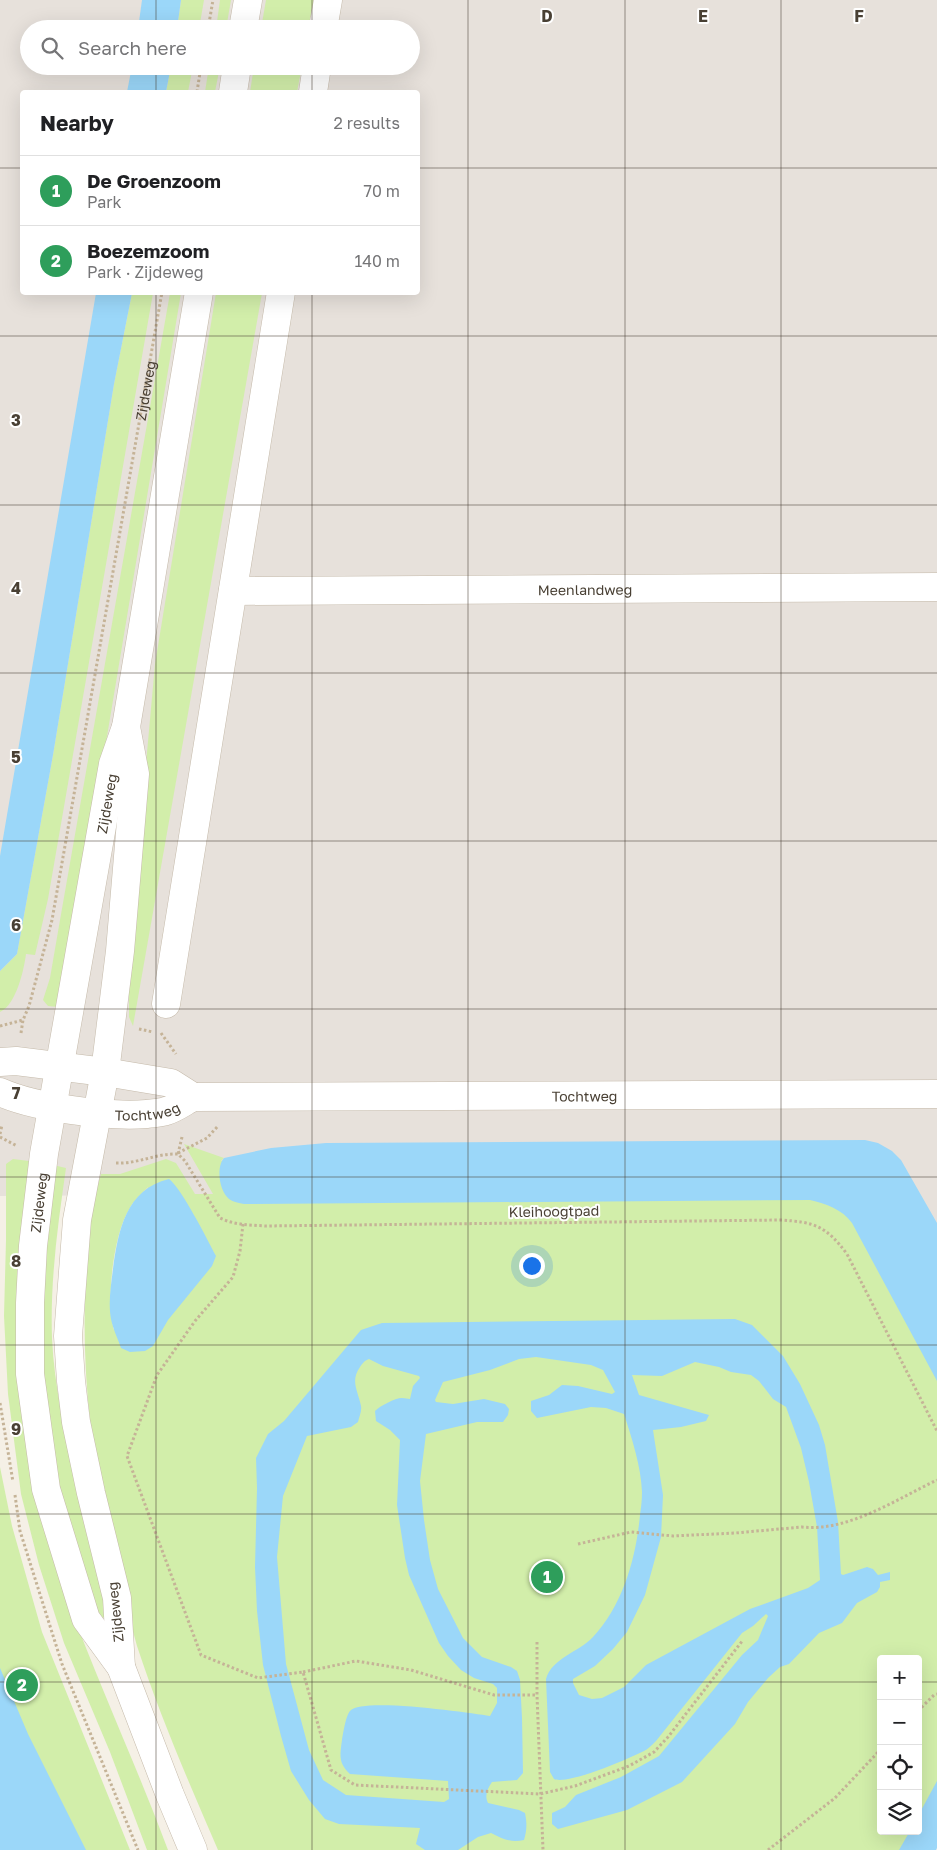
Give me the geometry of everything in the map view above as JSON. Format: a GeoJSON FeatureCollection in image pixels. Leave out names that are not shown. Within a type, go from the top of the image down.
{"type":"FeatureCollection","features":[{"type":"Feature","properties":{"kind":"street"},"geometry":{"type":"LineString","coordinates":[[245,20],[248,0]]}},
{"type":"Feature","properties":{"kind":"street"},"geometry":{"type":"LineString","coordinates":[[325,20],[328,0]]}},
{"type":"Feature","properties":{"kind":"street"},"geometry":{"type":"LineString","coordinates":[[233,90],[236,75]]}},
{"type":"Feature","properties":{"kind":"street"},"geometry":{"type":"LineString","coordinates":[[313,90],[316,75]]}},
{"type":"Feature","properties":{"kind":"street","name":"Zijdeweg"},"geometry":{"type":"LineString","coordinates":[[193,1850],[120,1667],[86,1620],[46,1489],[30,1374],[30,1303],[33,1246],[52,1106],[113,764],[126,727],[198,295]]}},
{"type":"Feature","properties":{"kind":"street"},"geometry":{"type":"LineString","coordinates":[[166,1004],[281,295]]}},
{"type":"Feature","properties":{"kind":"street","name":"Meenlandweg"},"geometry":{"type":"LineString","coordinates":[[233,591],[937,588]]}},
{"type":"Feature","properties":{"kind":"street","name":"Zijdeweg"},"geometry":{"type":"LineString","coordinates":[[120,1667],[117,1598],[76,1422],[68,1336],[77,1220],[105,1072],[120,951],[135,774],[126,727]]}},
{"type":"Feature","properties":{"kind":"street","name":"Tochtweg"},"geometry":{"type":"LineString","coordinates":[[8,1061],[105,1072],[171,1083],[193,1097]]}},
{"type":"Feature","properties":{"kind":"street","name":"Tochtweg"},"geometry":{"type":"LineString","coordinates":[[4,1094],[52,1106],[98,1113],[131,1115],[165,1112],[193,1097],[937,1094]]}},
{"type":"Feature","properties":{"kind":"path"},"geometry":{"type":"LineString","coordinates":[[210,20],[213,0]]}},
{"type":"Feature","properties":{"kind":"path"},"geometry":{"type":"LineString","coordinates":[[197,90],[200,75]]}},
{"type":"Feature","properties":{"kind":"path","name":"Zijdeweg"},"geometry":{"type":"LineString","coordinates":[[8,1061],[29,1006],[52,920],[161,295]]}},
{"type":"Feature","properties":{"kind":"path"},"geometry":{"type":"LineString","coordinates":[[0,1026],[23,1020]]}},
{"type":"Feature","properties":{"kind":"path"},"geometry":{"type":"LineString","coordinates":[[0,1134],[4,1094]]}},
{"type":"Feature","properties":{"kind":"path"},"geometry":{"type":"LineString","coordinates":[[88,1162],[119,1164],[139,1161],[166,1153],[178,1154],[207,1138],[227,1118],[233,1097]]}},
{"type":"Feature","properties":{"kind":"path","name":"Kleihoogtpad"},"geometry":{"type":"LineString","coordinates":[[178,1154],[185,1161],[220,1218],[229,1223],[276,1226],[780,1220],[800,1221],[818,1226],[834,1237],[847,1254],[937,1431]]}},
{"type":"Feature","properties":{"kind":"path"},"geometry":{"type":"LineString","coordinates":[[243,1224],[240,1251],[233,1277],[194,1321],[157,1375],[126,1456],[201,1655],[258,1678],[303,1672],[356,1661],[411,1670],[494,1695],[536,1695]]}},
{"type":"Feature","properties":{"kind":"path"},"geometry":{"type":"LineString","coordinates":[[578,1544],[631,1532],[673,1536],[735,1534],[802,1527],[812,1528],[848,1522],[937,1480]]}},
{"type":"Feature","properties":{"kind":"path"},"geometry":{"type":"LineString","coordinates":[[303,1672],[331,1770],[355,1785],[540,1794],[575,1786],[629,1766],[654,1752],[668,1737],[743,1640]]}},
{"type":"Feature","properties":{"kind":"path"},"geometry":{"type":"LineString","coordinates":[[537,1642],[536,1695],[543,1850]]}},
{"type":"Feature","properties":{"kind":"path"},"geometry":{"type":"LineString","coordinates":[[922,1707],[937,1694]]}},
{"type":"Feature","properties":{"kind":"path"},"geometry":{"type":"LineString","coordinates":[[768,1850],[835,1798],[877,1753]]}},
{"type":"Feature","properties":{"kind":"path"},"geometry":{"type":"LineString","coordinates":[[122,1810],[138,1850]]}},
{"type":"Feature","properties":{"kind":"shaded area"},"geometry":{"type":"Polygon","coordinates":[[[0,0],[937,0],[937,1295],[156,1195],[0,1196],[0,0]]]}},
{"type":"Feature","properties":{"kind":"green space"},"geometry":{"type":"Polygon","coordinates":[[[181,0],[204,0],[201,20],[178,20],[181,0]]]}},
{"type":"Feature","properties":{"kind":"green space"},"geometry":{"type":"Polygon","coordinates":[[[220,0],[231,0],[228,20],[217,20],[220,0]]]}},
{"type":"Feature","properties":{"kind":"green space"},"geometry":{"type":"Polygon","coordinates":[[[266,0],[314,0],[310,20],[263,20],[266,0]]]}},
{"type":"Feature","properties":{"kind":"green space"},"geometry":{"type":"Polygon","coordinates":[[[169,75],[191,75],[188,90],[166,90],[169,75]]]}},
{"type":"Feature","properties":{"kind":"green space"},"geometry":{"type":"Polygon","coordinates":[[[208,75],[218,75],[215,90],[205,90],[208,75]]]}},
{"type":"Feature","properties":{"kind":"green space"},"geometry":{"type":"Polygon","coordinates":[[[253,75],[300,75],[297,90],[250,90],[253,75]]]}},
{"type":"Feature","properties":{"kind":"green space"},"geometry":{"type":"Polygon","coordinates":[[[132,295],[153,295],[48,899],[35,955],[26,954],[15,995],[6,1008],[0,1012],[0,971],[17,954],[53,755],[114,384],[132,295]]]}},
{"type":"Feature","properties":{"kind":"green space"},"geometry":{"type":"Polygon","coordinates":[[[170,295],[181,295],[65,988],[58,1007],[48,1006],[43,1000],[50,978],[170,295]]]}},
{"type":"Feature","properties":{"kind":"green space"},"geometry":{"type":"Polygon","coordinates":[[[216,295],[262,295],[133,1026],[129,1017],[129,952],[155,664],[216,295]]]}},
{"type":"Feature","properties":{"kind":"green space"},"geometry":{"type":"Polygon","coordinates":[[[184,1144],[224,1158],[221,1161],[866,1173],[937,1295],[937,1824],[920,1850],[218,1850],[165,1724],[137,1646],[104,1513],[92,1442],[86,1370],[85,1297],[89,1234],[101,1174],[120,1174],[166,1159],[176,1163],[195,1194],[213,1194],[184,1144]],[[148,1187],[132,1205],[124,1219],[115,1250],[111,1285],[114,1330],[148,1187]]]}},
{"type":"Feature","properties":{"kind":"green space"},"geometry":{"type":"Polygon","coordinates":[[[13,1159],[29,1161],[20,1278],[69,1604],[168,1850],[147,1850],[110,1752],[64,1643],[39,1565],[21,1494],[8,1394],[4,1316],[6,1164],[13,1159]]]}},
{"type":"Feature","properties":{"kind":"green space"},"geometry":{"type":"Polygon","coordinates":[[[53,1165],[66,1168],[53,1273],[53,1356],[65,1430],[108,1616],[96,1620],[73,1552],[48,1435],[39,1310],[53,1165]]]}},
{"type":"Feature","properties":{"kind":"green space"},"geometry":{"type":"Polygon","coordinates":[[[0,1467],[12,1526],[42,1632],[130,1850],[0,1850],[0,1467]]]}},
{"type":"Feature","properties":{"kind":"water"},"geometry":{"type":"Polygon","coordinates":[[[142,0],[181,0],[178,20],[139,20],[142,0]]]}},
{"type":"Feature","properties":{"kind":"water"},"geometry":{"type":"Polygon","coordinates":[[[130,75],[169,75],[166,90],[127,90],[130,75]]]}},
{"type":"Feature","properties":{"kind":"water"},"geometry":{"type":"Polygon","coordinates":[[[96,295],[132,295],[114,384],[53,755],[17,954],[0,971],[0,856],[96,295]]]}},
{"type":"Feature","properties":{"kind":"water"},"geometry":{"type":"Polygon","coordinates":[[[865,1140],[878,1143],[892,1151],[901,1160],[937,1223],[937,1381],[852,1223],[839,1211],[828,1205],[810,1200],[244,1204],[229,1199],[221,1185],[219,1173],[224,1158],[271,1148],[326,1143],[865,1140]]]}},
{"type":"Feature","properties":{"kind":"water"},"geometry":{"type":"Polygon","coordinates":[[[169,1179],[181,1193],[216,1256],[212,1266],[168,1320],[153,1346],[145,1351],[130,1352],[121,1348],[110,1313],[111,1288],[118,1240],[127,1214],[134,1202],[154,1184],[169,1179]]]}},
{"type":"Feature","properties":{"kind":"water"},"geometry":{"type":"Polygon","coordinates":[[[735,1319],[752,1325],[783,1356],[800,1384],[819,1425],[825,1445],[838,1522],[841,1574],[867,1567],[873,1569],[878,1575],[890,1572],[890,1580],[880,1582],[877,1592],[857,1603],[842,1623],[819,1633],[789,1664],[780,1667],[768,1678],[748,1702],[735,1724],[682,1782],[627,1810],[558,1829],[552,1824],[552,1813],[565,1807],[576,1795],[621,1777],[659,1756],[742,1655],[758,1640],[768,1616],[766,1614],[742,1633],[656,1741],[647,1749],[584,1775],[561,1780],[554,1779],[550,1772],[546,1679],[549,1672],[560,1660],[593,1637],[612,1610],[626,1580],[635,1548],[642,1498],[640,1472],[633,1443],[624,1414],[606,1408],[591,1407],[537,1418],[531,1411],[531,1401],[549,1395],[562,1385],[578,1386],[612,1394],[615,1392],[603,1370],[591,1365],[536,1357],[519,1359],[490,1370],[443,1382],[435,1400],[436,1402],[453,1404],[484,1399],[505,1404],[509,1409],[508,1415],[503,1422],[477,1422],[426,1434],[420,1481],[430,1560],[438,1589],[463,1638],[482,1657],[517,1671],[520,1680],[523,1773],[517,1780],[492,1782],[486,1797],[488,1803],[525,1813],[524,1840],[511,1841],[491,1833],[478,1837],[458,1850],[425,1850],[416,1844],[420,1828],[339,1824],[325,1819],[309,1800],[291,1771],[263,1665],[257,1611],[255,1567],[256,1458],[268,1434],[284,1421],[361,1330],[382,1323],[735,1319]],[[369,1359],[362,1364],[357,1372],[355,1382],[361,1408],[358,1422],[351,1427],[307,1436],[283,1496],[277,1557],[286,1664],[309,1750],[323,1780],[346,1795],[444,1802],[449,1799],[448,1781],[350,1774],[343,1766],[341,1759],[342,1740],[347,1716],[350,1711],[359,1707],[374,1705],[417,1707],[490,1716],[497,1703],[497,1688],[493,1684],[474,1678],[461,1670],[439,1643],[409,1575],[397,1505],[400,1440],[390,1430],[376,1421],[375,1411],[396,1399],[410,1399],[413,1386],[420,1378],[419,1376],[383,1366],[369,1359]],[[695,1362],[662,1376],[632,1375],[639,1395],[709,1415],[706,1421],[681,1427],[653,1430],[663,1495],[661,1537],[645,1595],[627,1632],[613,1649],[595,1666],[573,1679],[579,1695],[592,1699],[602,1698],[624,1687],[646,1665],[750,1609],[808,1588],[820,1580],[817,1527],[809,1482],[801,1448],[786,1407],[773,1399],[759,1381],[751,1375],[731,1372],[719,1367],[695,1362]]]}},
{"type":"Feature","properties":{"kind":"water"},"geometry":{"type":"Polygon","coordinates":[[[0,1668],[28,1734],[86,1850],[0,1850],[0,1668]]]}},
{"type":"Feature","properties":{"kind":"water"},"geometry":{"type":"Polygon","coordinates":[[[937,1781],[936,1850],[899,1850],[908,1835],[922,1835],[922,1809],[937,1781]]]}},
{"type":"Feature","properties":{"kind":"place","name":"De Groenzoom"},"geometry":{"type":"Point","coordinates":[547,1577]}},
{"type":"Feature","properties":{"kind":"place","name":"Boezemzoom"},"geometry":{"type":"Point","coordinates":[22,1685]}}]}
